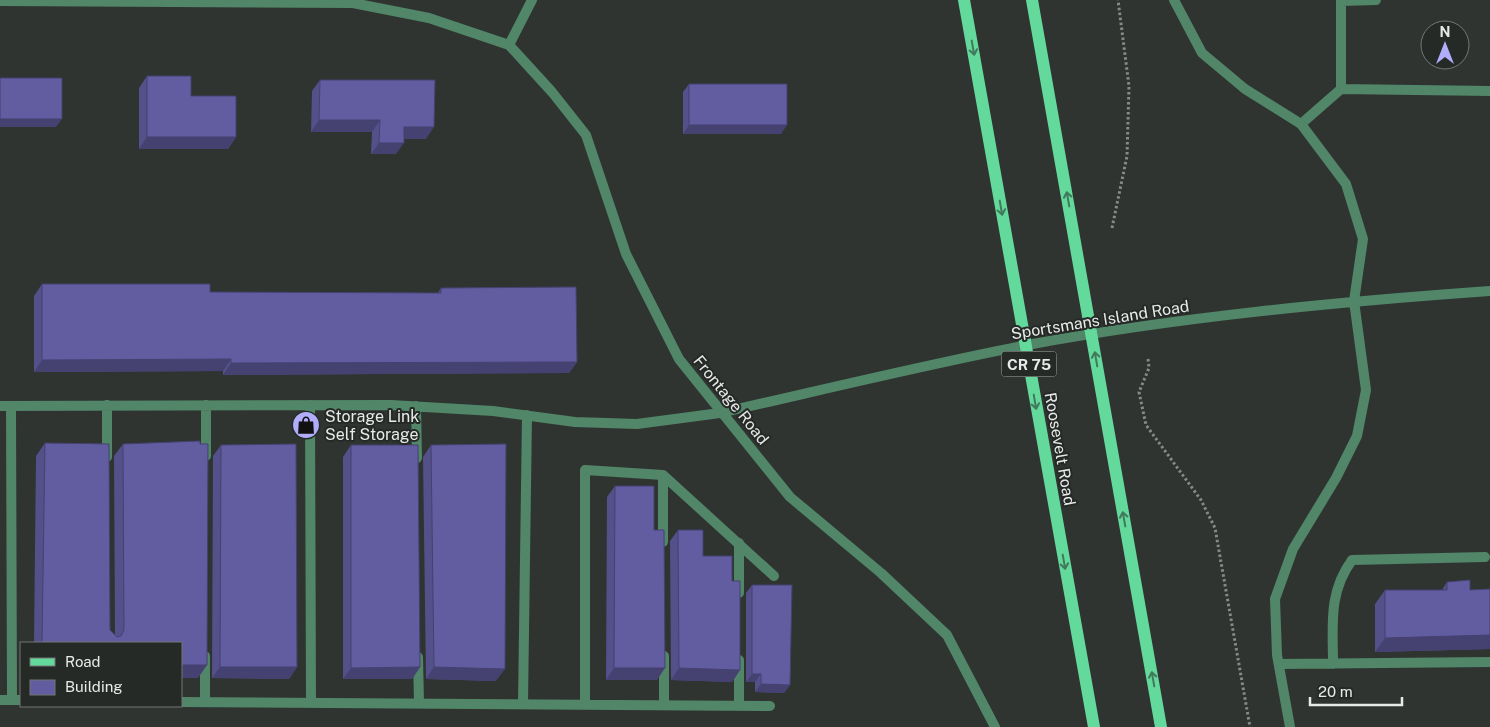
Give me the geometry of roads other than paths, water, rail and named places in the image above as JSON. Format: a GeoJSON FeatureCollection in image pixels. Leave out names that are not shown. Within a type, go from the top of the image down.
{"type":"FeatureCollection","features":[{"type":"Feature","properties":{"kind":"main road","name":"Roosevelt Road"},"geometry":{"type":"LineString","coordinates":[[964,0],[1094,727]]}},
{"type":"Feature","properties":{"kind":"main road"},"geometry":{"type":"LineString","coordinates":[[1032,0],[1161,727]]}},
{"type":"Feature","properties":{"kind":"street"},"geometry":{"type":"LineString","coordinates":[[0,1],[353,3],[429,18],[509,45],[532,0]]}},
{"type":"Feature","properties":{"kind":"street"},"geometry":{"type":"LineString","coordinates":[[1174,0],[1202,53],[1245,89],[1301,124],[1346,184],[1362,239],[1354,300],[1366,390],[1357,436],[1336,478],[1292,549],[1275,599],[1279,664],[1290,727]]}},
{"type":"Feature","properties":{"kind":"street"},"geometry":{"type":"LineString","coordinates":[[1341,89],[1341,1],[1376,0]]}},
{"type":"Feature","properties":{"kind":"street","name":"Frontage Road"},"geometry":{"type":"LineString","coordinates":[[509,45],[552,92],[586,135],[626,254],[679,359],[720,413],[790,497],[880,573],[947,635],[995,727]]}},
{"type":"Feature","properties":{"kind":"street"},"geometry":{"type":"LineString","coordinates":[[1301,124],[1341,89],[1490,91]]}},
{"type":"Feature","properties":{"kind":"street","name":"Sportsmans Island Road"},"geometry":{"type":"LineString","coordinates":[[5,406],[416,406],[527,415],[575,422],[637,424],[720,413],[1026,346],[1092,334],[1354,300],[1490,291]]}},
{"type":"Feature","properties":{"kind":"street"},"geometry":{"type":"LineString","coordinates":[[107,405],[108,465]]}},
{"type":"Feature","properties":{"kind":"street"},"geometry":{"type":"LineString","coordinates":[[206,405],[206,464]]}},
{"type":"Feature","properties":{"kind":"street"},"geometry":{"type":"LineString","coordinates":[[310,405],[311,703]]}},
{"type":"Feature","properties":{"kind":"street"},"geometry":{"type":"LineString","coordinates":[[0,700],[17,700],[5,406]]}},
{"type":"Feature","properties":{"kind":"street"},"geometry":{"type":"LineString","coordinates":[[416,406],[417,466]]}},
{"type":"Feature","properties":{"kind":"street"},"geometry":{"type":"LineString","coordinates":[[523,704],[527,415]]}},
{"type":"Feature","properties":{"kind":"street"},"geometry":{"type":"LineString","coordinates":[[585,705],[585,470],[663,475],[774,576]]}},
{"type":"Feature","properties":{"kind":"street"},"geometry":{"type":"LineString","coordinates":[[663,475],[663,552]]}},
{"type":"Feature","properties":{"kind":"street"},"geometry":{"type":"LineString","coordinates":[[739,543],[739,601]]}},
{"type":"Feature","properties":{"kind":"street"},"geometry":{"type":"LineString","coordinates":[[1334,664],[1334,602],[1341,575],[1352,560],[1485,557]]}},
{"type":"Feature","properties":{"kind":"street"},"geometry":{"type":"LineString","coordinates":[[205,642],[205,702]]}},
{"type":"Feature","properties":{"kind":"street"},"geometry":{"type":"LineString","coordinates":[[418,644],[419,703]]}},
{"type":"Feature","properties":{"kind":"street"},"geometry":{"type":"LineString","coordinates":[[664,648],[664,705]]}},
{"type":"Feature","properties":{"kind":"street"},"geometry":{"type":"LineString","coordinates":[[739,649],[740,706]]}},
{"type":"Feature","properties":{"kind":"street"},"geometry":{"type":"LineString","coordinates":[[1279,664],[1490,662]]}},
{"type":"Feature","properties":{"kind":"street"},"geometry":{"type":"LineString","coordinates":[[182,702],[770,706]]}},
{"type":"Feature","properties":{"kind":"place","name":"Storage Link Self Storage"},"geometry":{"type":"Point","coordinates":[306,425]}}]}
